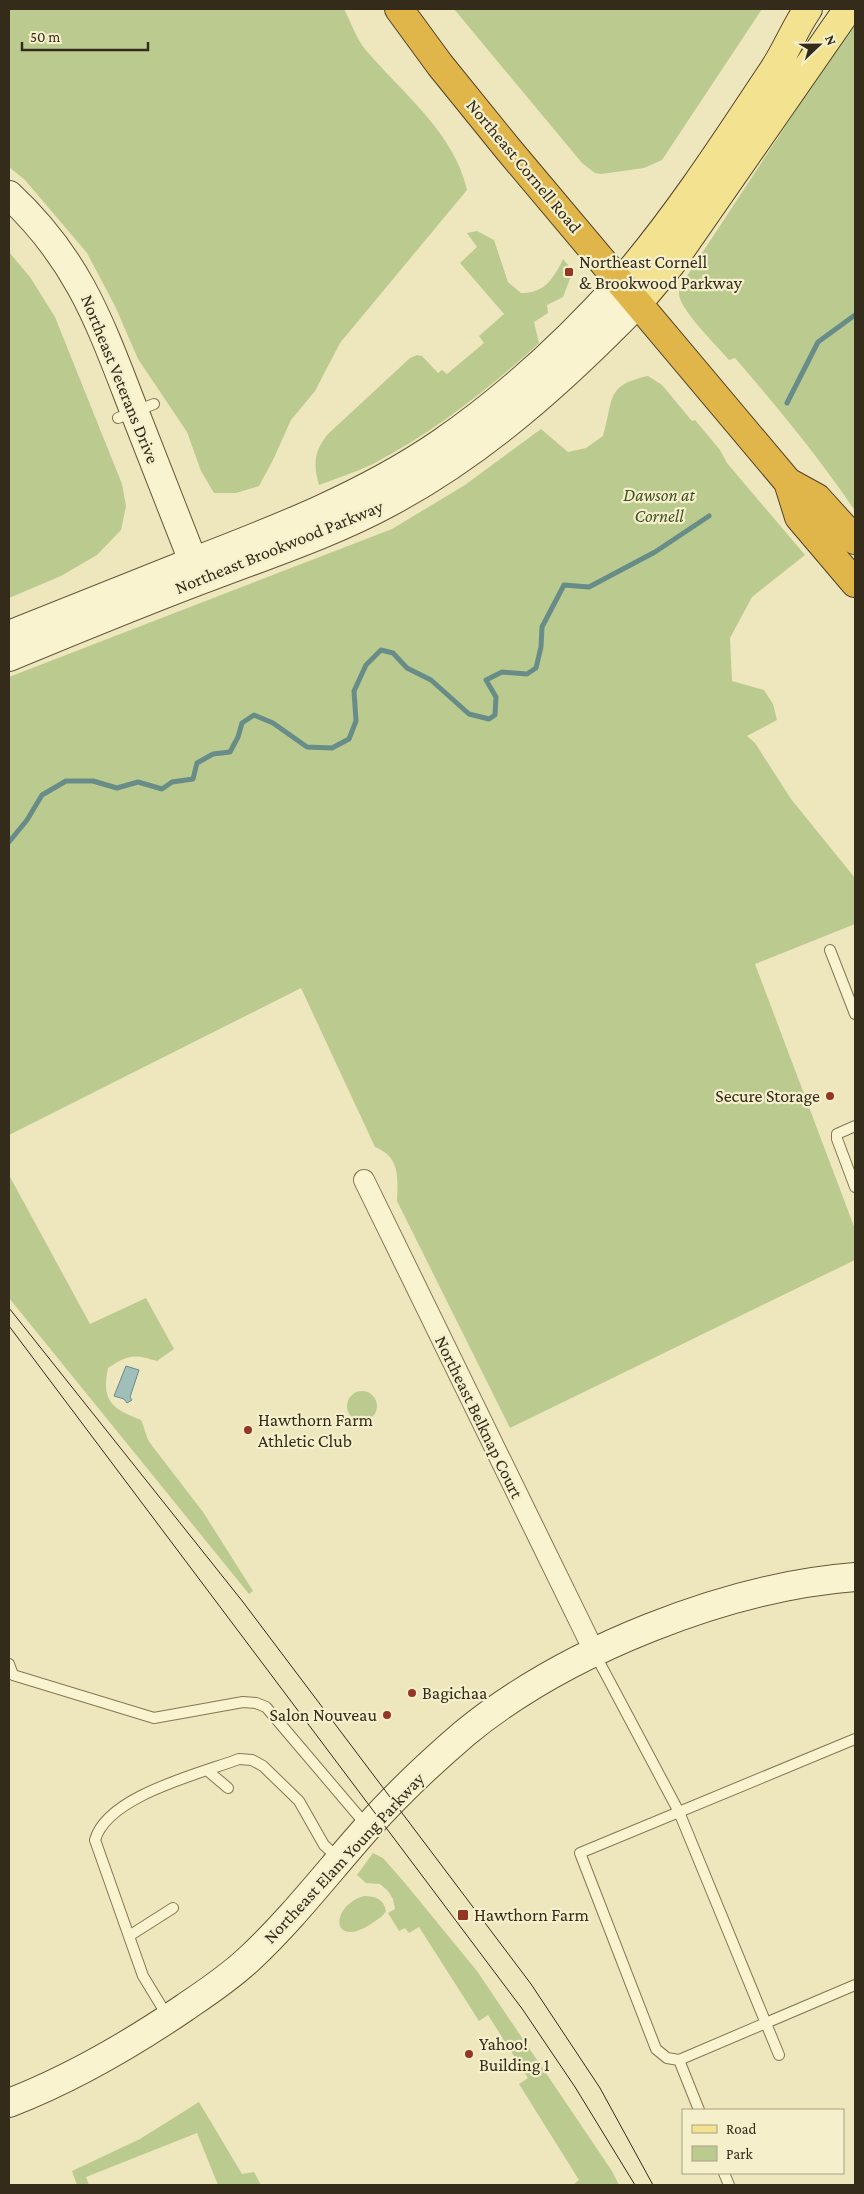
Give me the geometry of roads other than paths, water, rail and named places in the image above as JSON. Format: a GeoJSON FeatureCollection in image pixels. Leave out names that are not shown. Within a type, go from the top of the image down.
{"type":"FeatureCollection","features":[{"type":"Feature","properties":{"kind":"highway","name":"Northeast Cornell Road"},"geometry":{"type":"LineString","coordinates":[[399,9],[440,65],[788,482],[818,498],[852,534]]}},
{"type":"Feature","properties":{"kind":"highway","name":"Northeast Cornell Road"},"geometry":{"type":"LineString","coordinates":[[788,482],[799,517],[855,583]]}},
{"type":"Feature","properties":{"kind":"main road","name":"Northeast Brookwood Parkway"},"geometry":{"type":"LineString","coordinates":[[630,292],[651,248],[768,78],[794,29],[808,9]]}},
{"type":"Feature","properties":{"kind":"main road","name":"Northeast Brookwood Parkway"},"geometry":{"type":"LineString","coordinates":[[630,292],[671,264],[848,9]]}},
{"type":"Feature","properties":{"kind":"street","name":"Northeast Veterans Drive"},"geometry":{"type":"LineString","coordinates":[[9,195],[46,234],[71,268],[96,315],[135,411],[189,574]]}},
{"type":"Feature","properties":{"kind":"street","name":"Northeast Veterans Drive"},"geometry":{"type":"LineString","coordinates":[[9,221],[42,260],[135,411]]}},
{"type":"Feature","properties":{"kind":"street","name":"Northeast Brookwood Parkway"},"geometry":{"type":"LineString","coordinates":[[9,657],[189,574],[390,474],[441,443],[496,403],[526,378],[584,322],[630,292]]}},
{"type":"Feature","properties":{"kind":"street","name":"Northeast Brookwood Parkway"},"geometry":{"type":"LineString","coordinates":[[9,635],[189,574]]}},
{"type":"Feature","properties":{"kind":"street","name":"Northeast Belknap Court"},"geometry":{"type":"LineString","coordinates":[[364,1180],[594,1653]]}},
{"type":"Feature","properties":{"kind":"street","name":"Northeast Elam Young Parkway"},"geometry":{"type":"LineString","coordinates":[[9,2103],[61,2082],[141,2037],[219,1984],[248,1960],[292,1916],[393,1800],[467,1732],[524,1693],[594,1653],[678,1615],[780,1589],[855,1577]]}},
{"type":"Feature","properties":{"kind":"lane"},"geometry":{"type":"LineString","coordinates":[[830,950],[855,1014]]}},
{"type":"Feature","properties":{"kind":"lane"},"geometry":{"type":"LineString","coordinates":[[855,1126],[837,1134],[837,1139],[855,1187]]}},
{"type":"Feature","properties":{"kind":"lane"},"geometry":{"type":"LineString","coordinates":[[594,1653],[679,1812],[779,2055]]}},
{"type":"Feature","properties":{"kind":"lane"},"geometry":{"type":"LineString","coordinates":[[9,1664],[13,1675],[154,1718],[243,1702],[256,1703],[266,1707],[368,1827]]}},
{"type":"Feature","properties":{"kind":"lane"},"geometry":{"type":"LineString","coordinates":[[855,1739],[580,1853],[656,2049],[667,2058],[679,2060],[855,1985]]}},
{"type":"Feature","properties":{"kind":"lane"},"geometry":{"type":"LineString","coordinates":[[169,2018],[144,1976],[95,1840],[98,1827],[107,1818],[137,1797],[239,1759],[252,1760],[264,1766],[299,1801],[324,1845],[340,1860]]}},
{"type":"Feature","properties":{"kind":"lane"},"geometry":{"type":"LineString","coordinates":[[208,1771],[228,1788]]}},
{"type":"Feature","properties":{"kind":"lane"},"geometry":{"type":"LineString","coordinates":[[129,1936],[173,1908]]}},
{"type":"Feature","properties":{"kind":"lane"},"geometry":{"type":"LineString","coordinates":[[679,2060],[699,2109]]}},
{"type":"Feature","properties":{"kind":"water"},"geometry":{"type":"Polygon","coordinates":[[[126,1366],[139,1370],[130,1397],[132,1400],[127,1403],[124,1399],[114,1396],[126,1366]]]}},
{"type":"Feature","properties":{"kind":"waterway"},"geometry":{"type":"LineString","coordinates":[[787,403],[818,342],[855,315]]}},
{"type":"Feature","properties":{"kind":"waterway"},"geometry":{"type":"LineString","coordinates":[[9,842],[27,820],[42,795],[66,781],[93,781],[117,788],[138,782],[162,789],[172,782],[193,779],[197,763],[213,754],[230,752],[238,737],[242,723],[254,715],[273,723],[307,747],[332,748],[349,739],[356,721],[354,691],[366,665],[381,650],[393,653],[407,668],[431,680],[469,714],[489,719],[495,715],[496,697],[486,680],[502,672],[527,674],[536,668],[541,647],[542,627],[564,585],[589,587],[655,552],[709,516]]}},
{"type":"Feature","properties":{"kind":"tram line"},"geometry":{"type":"LineString","coordinates":[[9,1308],[243,1602],[531,1984],[600,2088],[653,2185]]}},
{"type":"Feature","properties":{"kind":"tram line"},"geometry":{"type":"LineString","coordinates":[[9,1326],[523,2010],[575,2087],[635,2185]]}},
{"type":"Feature","properties":{"kind":"place","name":"Northeast Cornell & Brookwood Parkway"},"geometry":{"type":"Point","coordinates":[569,272]}},
{"type":"Feature","properties":{"kind":"place","name":"Secure Storage"},"geometry":{"type":"Point","coordinates":[830,1096]}},
{"type":"Feature","properties":{"kind":"place","name":"Hawthorn Farm Athletic Club"},"geometry":{"type":"Point","coordinates":[248,1430]}},
{"type":"Feature","properties":{"kind":"place","name":"Bagichaa"},"geometry":{"type":"Point","coordinates":[412,1693]}},
{"type":"Feature","properties":{"kind":"place","name":"Salon Nouveau"},"geometry":{"type":"Point","coordinates":[387,1715]}},
{"type":"Feature","properties":{"kind":"place","name":"Hawthorn Farm"},"geometry":{"type":"Point","coordinates":[463,1915]}},
{"type":"Feature","properties":{"kind":"place","name":"Yahoo! Building 1"},"geometry":{"type":"Point","coordinates":[469,2054]}},
{"type":"Feature","properties":{"kind":"park label","name":"Dawson at Cornell"},"geometry":{"type":"Point","coordinates":[659,505]}}]}
